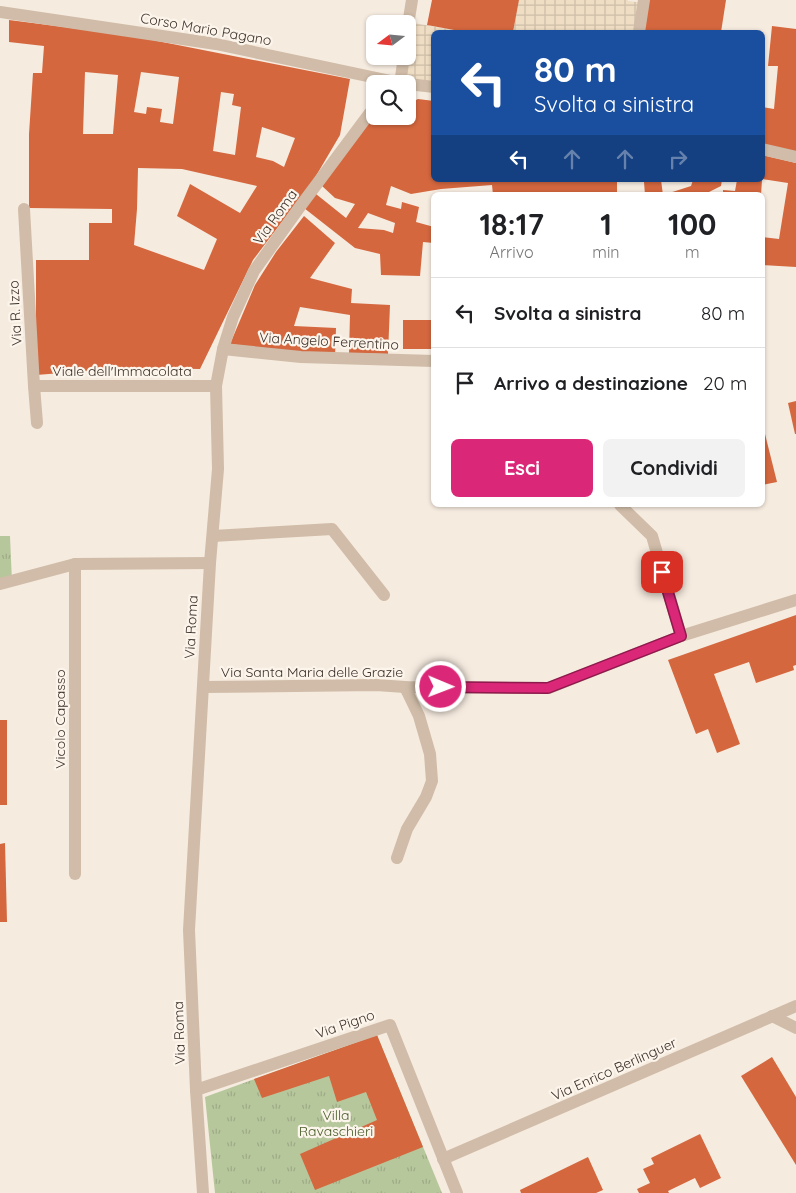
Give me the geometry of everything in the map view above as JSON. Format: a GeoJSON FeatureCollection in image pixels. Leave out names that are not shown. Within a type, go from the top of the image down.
{"type":"FeatureCollection","features":[{"type":"Feature","properties":{"kind":"street"},"geometry":{"type":"LineString","coordinates":[[410,15],[412,0]]}},
{"type":"Feature","properties":{"kind":"street"},"geometry":{"type":"LineString","coordinates":[[639,30],[644,0]]}},
{"type":"Feature","properties":{"kind":"street","name":"Corso Mario Pagano"},"geometry":{"type":"LineString","coordinates":[[0,12],[216,44],[366,77]]}},
{"type":"Feature","properties":{"kind":"street","name":"Corso Mario Pagano"},"geometry":{"type":"LineString","coordinates":[[416,85],[431,87]]}},
{"type":"Feature","properties":{"kind":"street","name":"Via Roma"},"geometry":{"type":"LineString","coordinates":[[203,1193],[196,1090],[189,930],[202,687],[218,469],[216,386],[222,349],[254,272],[366,118]]}},
{"type":"Feature","properties":{"kind":"street"},"geometry":{"type":"LineString","coordinates":[[765,150],[796,157]]}},
{"type":"Feature","properties":{"kind":"street","name":"Via R. Izzo"},"geometry":{"type":"LineString","coordinates":[[24,209],[34,386]]}},
{"type":"Feature","properties":{"kind":"street","name":"Via Angelo Ferrentino"},"geometry":{"type":"LineString","coordinates":[[222,349],[301,357],[431,361]]}},
{"type":"Feature","properties":{"kind":"street","name":"Viale dell'Immacolata"},"geometry":{"type":"LineString","coordinates":[[37,422],[34,386],[216,386]]}},
{"type":"Feature","properties":{"kind":"street"},"geometry":{"type":"LineString","coordinates":[[622,507],[652,536],[681,636]]}},
{"type":"Feature","properties":{"kind":"street"},"geometry":{"type":"LineString","coordinates":[[212,536],[332,529],[384,595]]}},
{"type":"Feature","properties":{"kind":"street"},"geometry":{"type":"LineString","coordinates":[[0,584],[76,564],[210,563]]}},
{"type":"Feature","properties":{"kind":"street","name":"Vicolo Capasso"},"geometry":{"type":"LineString","coordinates":[[75,874],[76,564]]}},
{"type":"Feature","properties":{"kind":"street","name":"Via Santa Maria delle Grazie"},"geometry":{"type":"LineString","coordinates":[[202,687],[376,685],[548,688],[681,636],[796,600]]}},
{"type":"Feature","properties":{"kind":"street"},"geometry":{"type":"LineString","coordinates":[[396,858],[407,829],[426,797],[432,781],[430,754],[419,716],[405,686]]}},
{"type":"Feature","properties":{"kind":"street","name":"Via Enrico Berlinguer"},"geometry":{"type":"LineString","coordinates":[[443,1159],[796,1006]]}},
{"type":"Feature","properties":{"kind":"street"},"geometry":{"type":"LineString","coordinates":[[772,1016],[796,1028]]}},
{"type":"Feature","properties":{"kind":"street","name":"Via Pigno"},"geometry":{"type":"LineString","coordinates":[[196,1090],[390,1025],[457,1193]]}},
{"type":"Feature","properties":{"kind":"green space"},"geometry":{"type":"Polygon","coordinates":[[[0,536],[10,536],[12,582],[0,584],[0,536]]]}},
{"type":"Feature","properties":{"kind":"green space","name":"Villa Ravaschieri"},"geometry":{"type":"Polygon","coordinates":[[[377,1035],[442,1193],[215,1193],[205,1097],[377,1035]]]}},
{"type":"Feature","properties":{"kind":"shaded area"},"geometry":{"type":"Polygon","coordinates":[[[519,0],[628,0],[644,3],[639,30],[513,30],[519,0]]]}},
{"type":"Feature","properties":{"kind":"shaded area"},"geometry":{"type":"Polygon","coordinates":[[[416,23],[454,30],[431,30],[431,87],[416,85],[416,75],[402,75],[405,65],[416,65],[416,23]]]}},
{"type":"Feature","properties":{"kind":"building"},"geometry":{"type":"Polygon","coordinates":[[[432,0],[519,0],[513,30],[454,30],[427,25],[432,0]]]}},
{"type":"Feature","properties":{"kind":"building"},"geometry":{"type":"Polygon","coordinates":[[[645,0],[726,0],[721,30],[640,30],[645,0]]]}},
{"type":"Feature","properties":{"kind":"building"},"geometry":{"type":"Polygon","coordinates":[[[9,20],[127,35],[350,79],[340,135],[313,181],[253,260],[200,369],[126,368],[36,375],[36,260],[89,260],[89,223],[112,223],[112,209],[29,208],[29,134],[33,73],[42,73],[44,46],[9,42],[9,20]],[[85,72],[83,134],[113,134],[118,75],[85,72]],[[141,72],[134,112],[146,114],[147,107],[162,109],[160,122],[173,124],[179,77],[141,72]],[[221,92],[213,151],[235,155],[241,107],[232,105],[234,94],[221,92]],[[262,127],[256,157],[273,161],[284,167],[295,138],[262,127]],[[138,168],[134,245],[204,270],[217,239],[177,216],[190,184],[240,213],[257,186],[182,169],[138,168]]]}},
{"type":"Feature","properties":{"kind":"building"},"geometry":{"type":"Polygon","coordinates":[[[772,26],[796,29],[796,152],[765,146],[765,108],[774,109],[778,66],[768,66],[772,26]]]}},
{"type":"Feature","properties":{"kind":"building"},"geometry":{"type":"Polygon","coordinates":[[[418,99],[431,101],[431,182],[617,182],[617,192],[493,192],[492,185],[441,189],[411,194],[391,186],[386,205],[401,209],[402,202],[419,207],[416,222],[431,226],[431,243],[423,242],[420,276],[381,275],[380,254],[355,248],[304,208],[316,194],[346,218],[355,204],[335,198],[321,185],[366,125],[416,125],[416,100],[418,99]],[[368,213],[358,228],[384,230],[393,233],[395,223],[368,213]]]}},
{"type":"Feature","properties":{"kind":"building"},"geometry":{"type":"Polygon","coordinates":[[[765,156],[796,163],[796,267],[765,265],[765,237],[779,239],[788,183],[765,179],[765,156]]]}},
{"type":"Feature","properties":{"kind":"building"},"geometry":{"type":"Polygon","coordinates":[[[644,182],[661,182],[663,192],[645,192],[644,182]]]}},
{"type":"Feature","properties":{"kind":"building"},"geometry":{"type":"Polygon","coordinates":[[[692,182],[722,182],[721,186],[709,192],[672,192],[691,186],[692,182]]]}},
{"type":"Feature","properties":{"kind":"building"},"geometry":{"type":"Polygon","coordinates":[[[737,182],[762,182],[761,192],[723,192],[723,190],[735,191],[737,182]]]}},
{"type":"Feature","properties":{"kind":"building"},"geometry":{"type":"Polygon","coordinates":[[[304,216],[335,243],[310,278],[352,289],[351,303],[390,305],[388,354],[349,353],[350,315],[300,307],[294,326],[336,328],[335,357],[230,344],[255,285],[276,252],[304,216]]]}},
{"type":"Feature","properties":{"kind":"building"},"geometry":{"type":"Polygon","coordinates":[[[403,320],[431,320],[431,349],[403,349],[403,320]]]}},
{"type":"Feature","properties":{"kind":"building"},"geometry":{"type":"Polygon","coordinates":[[[796,401],[796,434],[795,434],[788,403],[796,401]]]}},
{"type":"Feature","properties":{"kind":"building"},"geometry":{"type":"Polygon","coordinates":[[[765,434],[777,482],[765,484],[765,434]]]}},
{"type":"Feature","properties":{"kind":"building"},"geometry":{"type":"Polygon","coordinates":[[[796,615],[796,665],[793,666],[794,670],[756,683],[749,662],[714,674],[740,744],[717,753],[708,729],[696,734],[668,660],[796,615]]]}},
{"type":"Feature","properties":{"kind":"building"},"geometry":{"type":"Polygon","coordinates":[[[0,720],[7,720],[7,805],[0,805],[0,720]]]}},
{"type":"Feature","properties":{"kind":"building"},"geometry":{"type":"Polygon","coordinates":[[[5,843],[7,922],[0,922],[0,844],[5,843]]]}},
{"type":"Feature","properties":{"kind":"building"},"geometry":{"type":"Polygon","coordinates":[[[377,1035],[423,1147],[315,1190],[300,1154],[377,1120],[366,1092],[337,1102],[329,1076],[262,1098],[254,1079],[377,1035]]]}},
{"type":"Feature","properties":{"kind":"building"},"geometry":{"type":"Polygon","coordinates":[[[772,1057],[796,1097],[796,1165],[741,1076],[772,1057]]]}},
{"type":"Feature","properties":{"kind":"building"},"geometry":{"type":"Polygon","coordinates":[[[700,1134],[721,1178],[700,1188],[695,1178],[668,1191],[669,1193],[639,1193],[637,1189],[650,1183],[643,1169],[654,1164],[651,1158],[700,1134]]]}},
{"type":"Feature","properties":{"kind":"building"},"geometry":{"type":"Polygon","coordinates":[[[588,1157],[603,1190],[596,1193],[521,1193],[520,1190],[588,1157]]]}},
{"type":"Feature","properties":{"kind":"route"},"geometry":{"type":"LineString","coordinates":[[441,687],[548,688],[681,636],[662,572]]}}]}
